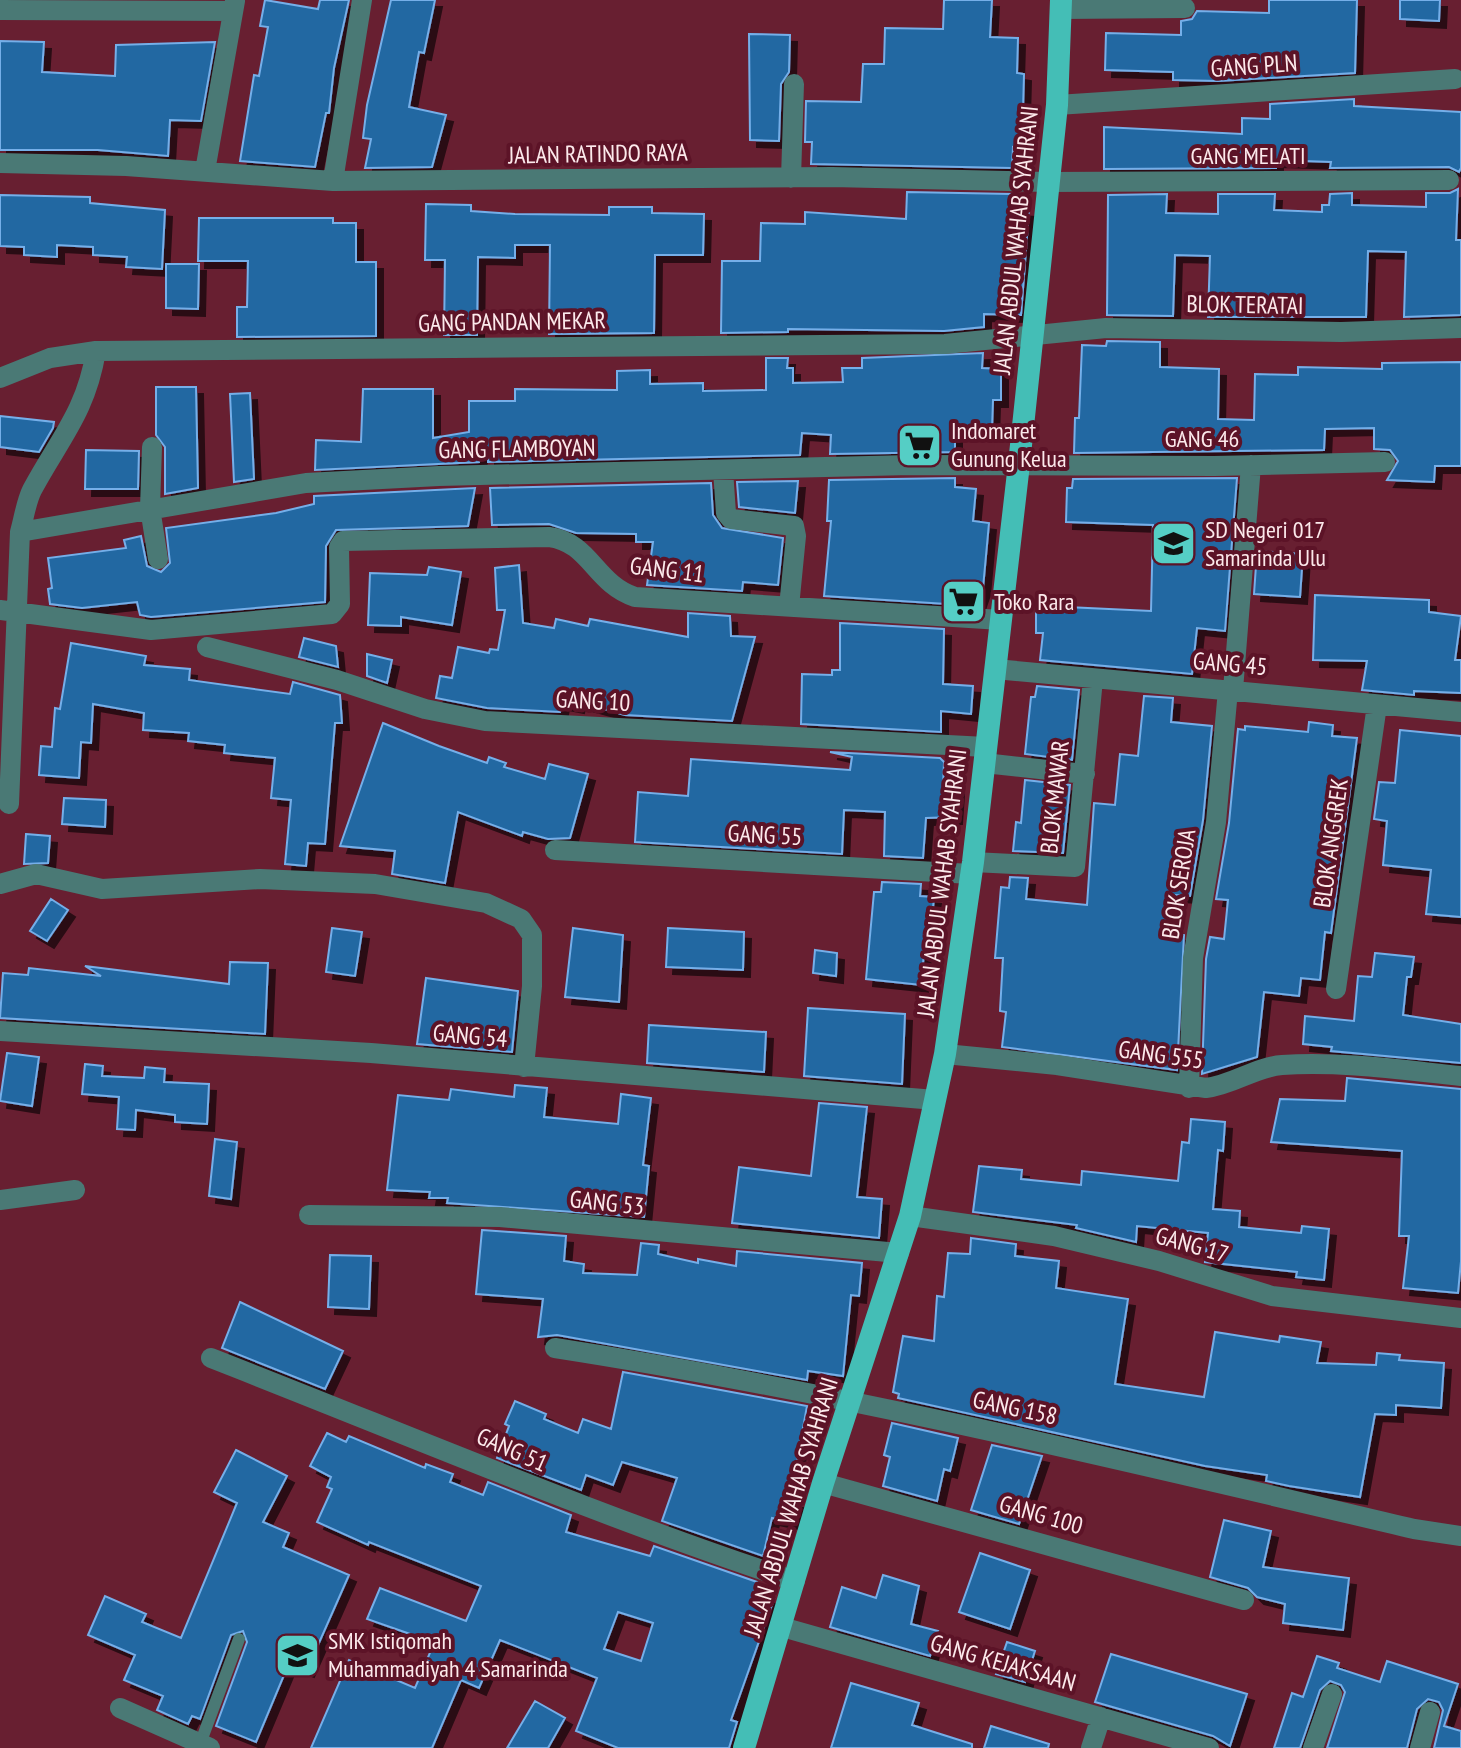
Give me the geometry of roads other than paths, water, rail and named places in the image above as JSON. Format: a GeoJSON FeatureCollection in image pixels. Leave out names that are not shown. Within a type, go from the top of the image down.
{"type":"FeatureCollection","features":[{"type":"Feature","properties":{"kind":"highway","name":"JALAN ABDUL WAHAB SYAHRANI"},"geometry":{"type":"LineString","coordinates":[[744,1748],[823,1483],[910,1216],[945,1054],[972,868],[1019,464],[1057,105],[1061,5]]}},
{"type":"Feature","properties":{"kind":"street"},"geometry":{"type":"LineString","coordinates":[[333,181],[362,0]]}},
{"type":"Feature","properties":{"kind":"street"},"geometry":{"type":"LineString","coordinates":[[1061,5],[1185,8]]}},
{"type":"Feature","properties":{"kind":"street"},"geometry":{"type":"LineString","coordinates":[[0,10],[234,6],[205,171]]}},
{"type":"Feature","properties":{"kind":"street","name":"GANG PLN"},"geometry":{"type":"LineString","coordinates":[[1057,105],[1455,79]]}},
{"type":"Feature","properties":{"kind":"street"},"geometry":{"type":"LineString","coordinates":[[791,178],[794,84]]}},
{"type":"Feature","properties":{"kind":"street","name":"JALAN RATINDO RAYA"},"geometry":{"type":"LineString","coordinates":[[0,163],[205,171],[333,181],[791,178],[1047,182]]}},
{"type":"Feature","properties":{"kind":"street","name":"GANG MELATI"},"geometry":{"type":"LineString","coordinates":[[1047,182],[1449,180]]}},
{"type":"Feature","properties":{"kind":"street","name":"BLOK TERATAI"},"geometry":{"type":"LineString","coordinates":[[1030,338],[1106,328],[1341,332],[1461,328]]}},
{"type":"Feature","properties":{"kind":"street","name":"GANG PANDAN MEKAR"},"geometry":{"type":"LineString","coordinates":[[0,378],[50,358],[96,351],[945,344],[1030,338]]}},
{"type":"Feature","properties":{"kind":"street"},"geometry":{"type":"LineString","coordinates":[[9,804],[10,612],[20,532],[31,493],[72,427],[85,397],[96,351]]}},
{"type":"Feature","properties":{"kind":"street"},"geometry":{"type":"LineString","coordinates":[[152,447],[150,508],[158,559]]}},
{"type":"Feature","properties":{"kind":"street","name":"GANG 46"},"geometry":{"type":"LineString","coordinates":[[1019,464],[1385,462]]}},
{"type":"Feature","properties":{"kind":"street","name":"GANG FLAMBOYAN"},"geometry":{"type":"LineString","coordinates":[[20,532],[306,483],[439,476],[1019,464]]}},
{"type":"Feature","properties":{"kind":"street","name":"BLOK SEROJA"},"geometry":{"type":"LineString","coordinates":[[1189,1088],[1193,958],[1216,822],[1251,465]]}},
{"type":"Feature","properties":{"kind":"street"},"geometry":{"type":"LineString","coordinates":[[723,470],[728,517],[794,526],[796,536],[789,607]]}},
{"type":"Feature","properties":{"kind":"street","name":"GANG 11"},"geometry":{"type":"LineString","coordinates":[[10,612],[151,630],[332,614],[340,604],[339,547],[348,539],[566,539],[577,547],[607,583],[635,597],[1001,620]]}},
{"type":"Feature","properties":{"kind":"street","name":"GANG 10"},"geometry":{"type":"LineString","coordinates":[[207,647],[337,680],[425,709],[485,721],[985,755],[1085,774]]}},
{"type":"Feature","properties":{"kind":"street","name":"GANG 45"},"geometry":{"type":"LineString","coordinates":[[995,669],[1461,712]]}},
{"type":"Feature","properties":{"kind":"street","name":"BLOK MAWAR"},"geometry":{"type":"LineString","coordinates":[[972,868],[1074,868],[1093,679]]}},
{"type":"Feature","properties":{"kind":"street","name":"BLOK ANGGREK"},"geometry":{"type":"LineString","coordinates":[[1336,989],[1377,705]]}},
{"type":"Feature","properties":{"kind":"street","name":"GANG 55"},"geometry":{"type":"LineString","coordinates":[[555,850],[972,868]]}},
{"type":"Feature","properties":{"kind":"street"},"geometry":{"type":"LineString","coordinates":[[0,884],[36,874],[102,889],[260,879],[375,884],[486,903],[521,919],[532,935],[532,986],[524,1067]]}},
{"type":"Feature","properties":{"kind":"street","name":"GANG 54"},"geometry":{"type":"LineString","coordinates":[[0,1031],[371,1053],[935,1100]]}},
{"type":"Feature","properties":{"kind":"street","name":"GANG 555"},"geometry":{"type":"LineString","coordinates":[[945,1054],[1057,1065],[1189,1088],[1228,1085],[1261,1068],[1282,1065],[1373,1067],[1461,1076]]}},
{"type":"Feature","properties":{"kind":"street"},"geometry":{"type":"LineString","coordinates":[[0,1200],[75,1190]]}},
{"type":"Feature","properties":{"kind":"street","name":"GANG 53"},"geometry":{"type":"LineString","coordinates":[[309,1215],[500,1217],[656,1234],[899,1253]]}},
{"type":"Feature","properties":{"kind":"street","name":"GANG 17"},"geometry":{"type":"LineString","coordinates":[[910,1216],[1054,1236],[1159,1261],[1272,1296],[1461,1318]]}},
{"type":"Feature","properties":{"kind":"street","name":"GANG 158"},"geometry":{"type":"LineString","coordinates":[[555,1348],[851,1399],[1060,1444],[1414,1529],[1461,1536]]}},
{"type":"Feature","properties":{"kind":"street","name":"GANG 51"},"geometry":{"type":"LineString","coordinates":[[211,1358],[449,1451],[572,1504],[795,1581]]}},
{"type":"Feature","properties":{"kind":"street","name":"GANG 100"},"geometry":{"type":"LineString","coordinates":[[823,1483],[1244,1600]]}},
{"type":"Feature","properties":{"kind":"street","name":"GANG KEJAKSAAN"},"geometry":{"type":"LineString","coordinates":[[782,1627],[1209,1748]]}},
{"type":"Feature","properties":{"kind":"street"},"geometry":{"type":"LineString","coordinates":[[1313,1748],[1332,1694]]}},
{"type":"Feature","properties":{"kind":"street"},"geometry":{"type":"LineString","coordinates":[[120,1708],[205,1746]]}},
{"type":"Feature","properties":{"kind":"street"},"geometry":{"type":"LineString","coordinates":[[1420,1748],[1430,1712]]}},
{"type":"Feature","properties":{"kind":"street"},"geometry":{"type":"LineString","coordinates":[[1091,1748],[1101,1717]]}},
{"type":"Feature","properties":{"kind":"lane"},"geometry":{"type":"LineString","coordinates":[[205,1746],[239,1639]]}},
{"type":"Feature","properties":{"kind":"place","name":"Indomaret Gunung Kelua"},"geometry":{"type":"Point","coordinates":[920,445]}},
{"type":"Feature","properties":{"kind":"place","name":"SD Negeri 017 Samarinda Ulu"},"geometry":{"type":"Point","coordinates":[1174,544]}},
{"type":"Feature","properties":{"kind":"place","name":"Toko Rara"},"geometry":{"type":"Point","coordinates":[963,602]}},
{"type":"Feature","properties":{"kind":"place","name":"SMK Istiqomah Muhammadiyah 4 Samarinda"},"geometry":{"type":"Point","coordinates":[297,1655]}}]}
